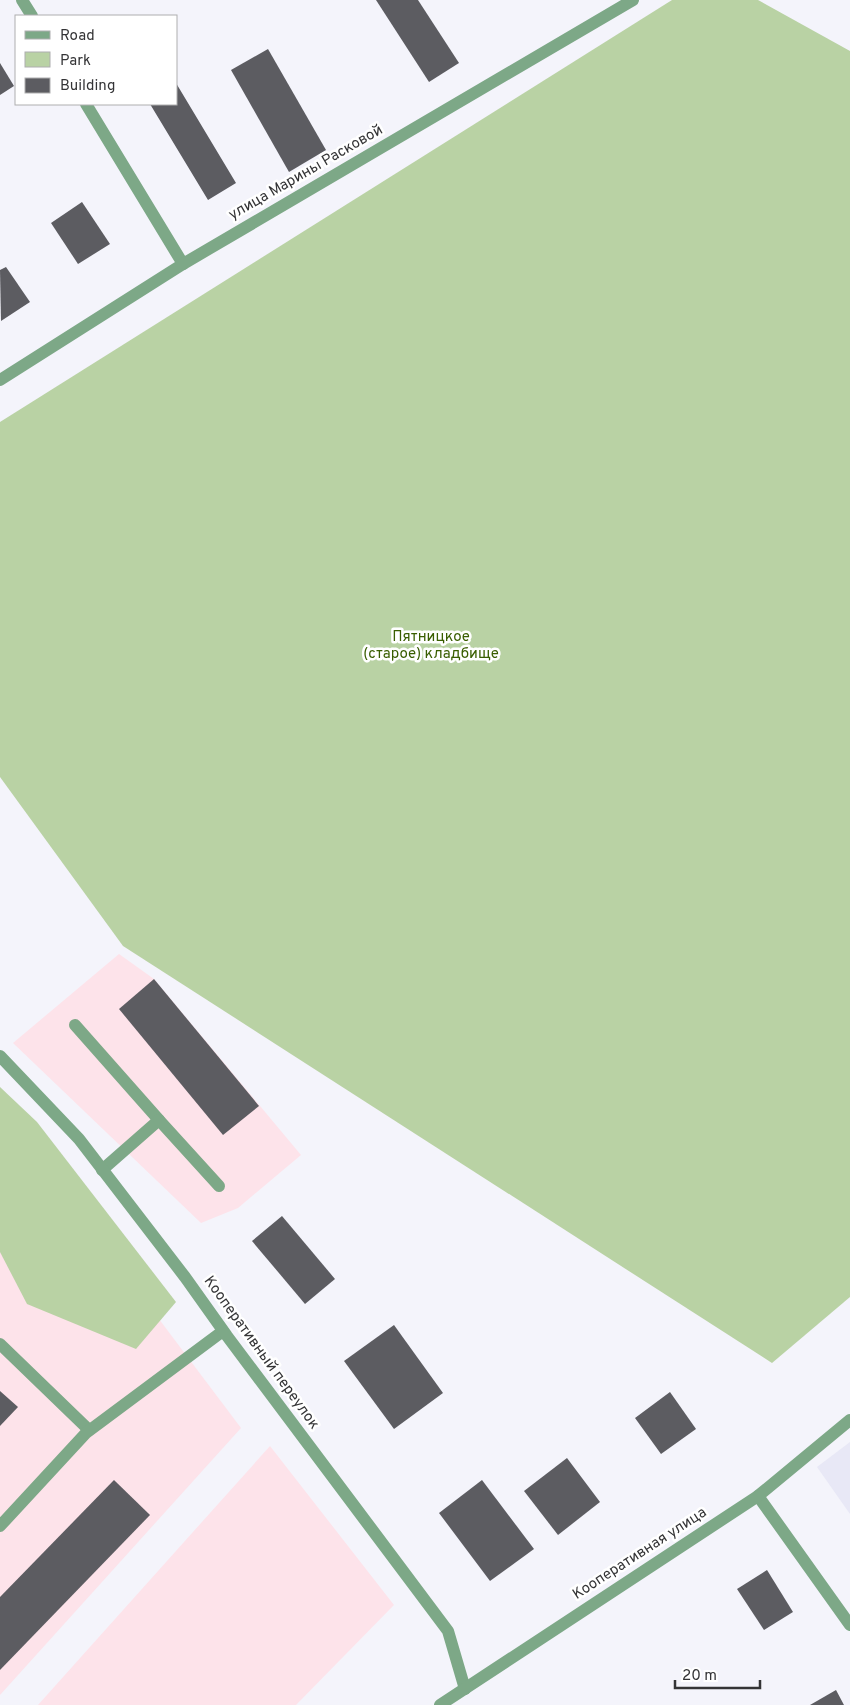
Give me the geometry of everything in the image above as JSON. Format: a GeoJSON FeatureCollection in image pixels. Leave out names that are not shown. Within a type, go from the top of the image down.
{"type":"FeatureCollection","features":[{"type":"Feature","properties":{"kind":"street"},"geometry":{"type":"LineString","coordinates":[[22,0],[31,15]]}},
{"type":"Feature","properties":{"kind":"street","name":"улица Марины Расковой"},"geometry":{"type":"LineString","coordinates":[[0,380],[183,264],[633,0]]}},
{"type":"Feature","properties":{"kind":"street"},"geometry":{"type":"LineString","coordinates":[[87,105],[183,264]]}},
{"type":"Feature","properties":{"kind":"street"},"geometry":{"type":"LineString","coordinates":[[75,1026],[219,1186]]}},
{"type":"Feature","properties":{"kind":"street","name":"Кооперативный переулок"},"geometry":{"type":"LineString","coordinates":[[0,1056],[79,1139],[185,1277],[223,1331],[448,1631],[465,1689]]}},
{"type":"Feature","properties":{"kind":"street"},"geometry":{"type":"LineString","coordinates":[[102,1170],[159,1120]]}},
{"type":"Feature","properties":{"kind":"street"},"geometry":{"type":"LineString","coordinates":[[0,1526],[89,1430],[223,1331]]}},
{"type":"Feature","properties":{"kind":"street"},"geometry":{"type":"LineString","coordinates":[[0,1344],[89,1430]]}},
{"type":"Feature","properties":{"kind":"street","name":"Кооперативная улица"},"geometry":{"type":"LineString","coordinates":[[440,1705],[455,1701],[465,1689],[758,1496],[850,1420]]}},
{"type":"Feature","properties":{"kind":"street"},"geometry":{"type":"LineString","coordinates":[[758,1496],[850,1625]]}},
{"type":"Feature","properties":{"kind":"shaded area"},"geometry":{"type":"Polygon","coordinates":[[[119,954],[154,979],[301,1155],[238,1208],[201,1223],[13,1043],[119,954]]]}},
{"type":"Feature","properties":{"kind":"shaded area"},"geometry":{"type":"Polygon","coordinates":[[[0,1108],[241,1428],[0,1695],[0,1108]]]}},
{"type":"Feature","properties":{"kind":"shaded area"},"geometry":{"type":"Polygon","coordinates":[[[850,1442],[850,1514],[817,1467],[850,1442]]]}},
{"type":"Feature","properties":{"kind":"shaded area"},"geometry":{"type":"Polygon","coordinates":[[[270,1446],[394,1605],[296,1705],[38,1705],[270,1446]]]}},
{"type":"Feature","properties":{"kind":"green space","name":"Пятницкое (старое) кладбище"},"geometry":{"type":"Polygon","coordinates":[[[672,0],[758,0],[850,51],[850,1297],[772,1363],[123,946],[0,777],[0,422],[672,0]]]}},
{"type":"Feature","properties":{"kind":"green space"},"geometry":{"type":"Polygon","coordinates":[[[0,1087],[37,1122],[176,1302],[136,1349],[27,1304],[0,1252],[0,1087]]]}},
{"type":"Feature","properties":{"kind":"building"},"geometry":{"type":"Polygon","coordinates":[[[376,0],[418,0],[459,63],[429,82],[376,0]]]}},
{"type":"Feature","properties":{"kind":"building"},"geometry":{"type":"Polygon","coordinates":[[[268,49],[326,150],[289,172],[231,70],[268,49]]]}},
{"type":"Feature","properties":{"kind":"building"},"geometry":{"type":"Polygon","coordinates":[[[0,63],[14,86],[0,95],[0,63]]]}},
{"type":"Feature","properties":{"kind":"building"},"geometry":{"type":"Polygon","coordinates":[[[178,86],[236,183],[208,200],[151,105],[178,105],[178,86]]]}},
{"type":"Feature","properties":{"kind":"building"},"geometry":{"type":"Polygon","coordinates":[[[82,202],[110,244],[78,264],[51,223],[82,202]]]}},
{"type":"Feature","properties":{"kind":"building"},"geometry":{"type":"Polygon","coordinates":[[[6,267],[30,302],[1,321],[0,270],[6,267]]]}},
{"type":"Feature","properties":{"kind":"building"},"geometry":{"type":"Polygon","coordinates":[[[154,979],[259,1106],[223,1135],[119,1009],[154,979]]]}},
{"type":"Feature","properties":{"kind":"building"},"geometry":{"type":"Polygon","coordinates":[[[282,1216],[335,1279],[305,1304],[252,1241],[282,1216]]]}},
{"type":"Feature","properties":{"kind":"building"},"geometry":{"type":"Polygon","coordinates":[[[394,1325],[443,1393],[394,1429],[344,1361],[394,1325]]]}},
{"type":"Feature","properties":{"kind":"building"},"geometry":{"type":"Polygon","coordinates":[[[0,1391],[18,1407],[0,1426],[0,1391]]]}},
{"type":"Feature","properties":{"kind":"building"},"geometry":{"type":"Polygon","coordinates":[[[670,1392],[696,1429],[661,1454],[635,1418],[670,1392]]]}},
{"type":"Feature","properties":{"kind":"building"},"geometry":{"type":"Polygon","coordinates":[[[567,1458],[600,1502],[558,1535],[524,1491],[567,1458]]]}},
{"type":"Feature","properties":{"kind":"building"},"geometry":{"type":"Polygon","coordinates":[[[114,1480],[150,1515],[0,1670],[0,1597],[114,1480]]]}},
{"type":"Feature","properties":{"kind":"building"},"geometry":{"type":"Polygon","coordinates":[[[482,1480],[534,1549],[490,1581],[439,1513],[482,1480]]]}},
{"type":"Feature","properties":{"kind":"building"},"geometry":{"type":"Polygon","coordinates":[[[767,1570],[793,1612],[764,1630],[737,1589],[767,1570]]]}},
{"type":"Feature","properties":{"kind":"building"},"geometry":{"type":"Polygon","coordinates":[[[836,1690],[844,1705],[810,1705],[836,1690]]]}}]}
